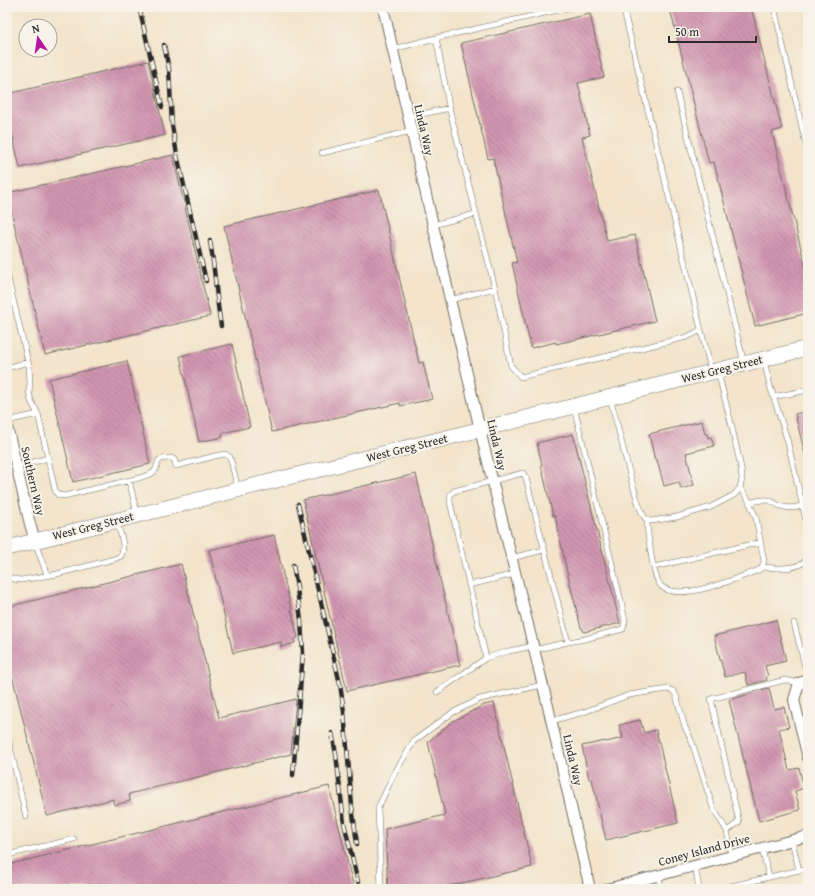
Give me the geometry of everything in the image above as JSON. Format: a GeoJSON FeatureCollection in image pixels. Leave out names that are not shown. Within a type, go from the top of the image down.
{"type":"FeatureCollection","features":[{"type":"Feature","properties":{"kind":"main road","name":"West Greg Street"},"geometry":{"type":"LineString","coordinates":[[7,548],[808,348]]}},
{"type":"Feature","properties":{"kind":"street","name":"Linda Way"},"geometry":{"type":"LineString","coordinates":[[383,7],[480,430],[551,720],[590,889]]}},
{"type":"Feature","properties":{"kind":"street","name":"Southern Way"},"geometry":{"type":"LineString","coordinates":[[7,426],[9,441],[35,541]]}},
{"type":"Feature","properties":{"kind":"street"},"geometry":{"type":"LineString","coordinates":[[805,680],[794,700],[808,758]]}},
{"type":"Feature","properties":{"kind":"street","name":"Coney Island Drive"},"geometry":{"type":"LineString","coordinates":[[607,889],[808,836]]}},
{"type":"Feature","properties":{"kind":"lane"},"geometry":{"type":"LineString","coordinates":[[392,49],[571,7]]}},
{"type":"Feature","properties":{"kind":"lane"},"geometry":{"type":"LineString","coordinates":[[610,397],[638,504],[644,517],[648,520],[667,519],[711,507],[734,496],[740,488],[742,479],[741,468],[731,423],[701,330],[623,7]]}},
{"type":"Feature","properties":{"kind":"lane"},"geometry":{"type":"LineString","coordinates":[[774,7],[808,153]]}},
{"type":"Feature","properties":{"kind":"lane"},"geometry":{"type":"LineString","coordinates":[[436,38],[450,108],[475,214],[495,288],[511,366],[521,377],[687,337],[701,330]]}},
{"type":"Feature","properties":{"kind":"lane"},"geometry":{"type":"LineString","coordinates":[[677,92],[745,364]]}},
{"type":"Feature","properties":{"kind":"lane"},"geometry":{"type":"LineString","coordinates":[[408,117],[450,108]]}},
{"type":"Feature","properties":{"kind":"lane"},"geometry":{"type":"LineString","coordinates":[[322,153],[411,131]]}},
{"type":"Feature","properties":{"kind":"lane"},"geometry":{"type":"LineString","coordinates":[[433,225],[475,214]]}},
{"type":"Feature","properties":{"kind":"lane"},"geometry":{"type":"LineString","coordinates":[[7,274],[8,286],[28,362],[30,382],[29,392],[31,402],[38,414],[55,490],[58,495],[64,496],[151,474],[159,460],[166,458],[171,457],[174,459],[176,466],[225,454],[230,457],[239,490]]}},
{"type":"Feature","properties":{"kind":"lane"},"geometry":{"type":"LineString","coordinates":[[450,300],[495,288]]}},
{"type":"Feature","properties":{"kind":"lane"},"geometry":{"type":"LineString","coordinates":[[764,359],[773,397],[787,439],[808,529]]}},
{"type":"Feature","properties":{"kind":"lane"},"geometry":{"type":"LineString","coordinates":[[7,368],[28,362]]}},
{"type":"Feature","properties":{"kind":"lane"},"geometry":{"type":"LineString","coordinates":[[773,397],[808,390]]}},
{"type":"Feature","properties":{"kind":"lane"},"geometry":{"type":"LineString","coordinates":[[437,692],[486,658],[509,651],[585,639],[624,629],[625,621],[621,601],[574,406]]}},
{"type":"Feature","properties":{"kind":"lane"},"geometry":{"type":"LineString","coordinates":[[7,421],[38,414]]}},
{"type":"Feature","properties":{"kind":"lane"},"geometry":{"type":"LineString","coordinates":[[16,467],[48,458]]}},
{"type":"Feature","properties":{"kind":"lane"},"geometry":{"type":"LineString","coordinates":[[486,658],[450,502],[450,495],[454,491],[523,474],[526,478],[568,642]]}},
{"type":"Feature","properties":{"kind":"lane"},"geometry":{"type":"LineString","coordinates":[[129,480],[137,515]]}},
{"type":"Feature","properties":{"kind":"lane"},"geometry":{"type":"LineString","coordinates":[[648,520],[647,529],[654,567],[658,582],[662,587],[669,591],[678,592],[701,589],[725,582],[759,570],[764,561],[756,518],[748,499],[740,488]]}},
{"type":"Feature","properties":{"kind":"lane"},"geometry":{"type":"LineString","coordinates":[[750,503],[760,500],[769,500],[788,508],[802,506]]}},
{"type":"Feature","properties":{"kind":"lane"},"geometry":{"type":"LineString","coordinates":[[7,575],[13,580],[47,576],[121,556],[124,548],[116,520]]}},
{"type":"Feature","properties":{"kind":"lane"},"geometry":{"type":"LineString","coordinates":[[35,541],[47,576]]}},
{"type":"Feature","properties":{"kind":"lane"},"geometry":{"type":"LineString","coordinates":[[654,567],[761,542]]}},
{"type":"Feature","properties":{"kind":"lane"},"geometry":{"type":"LineString","coordinates":[[511,558],[544,550]]}},
{"type":"Feature","properties":{"kind":"lane"},"geometry":{"type":"LineString","coordinates":[[762,567],[787,568],[803,563],[808,559]]}},
{"type":"Feature","properties":{"kind":"lane"},"geometry":{"type":"LineString","coordinates":[[469,585],[515,574]]}},
{"type":"Feature","properties":{"kind":"lane"},"geometry":{"type":"LineString","coordinates":[[727,831],[739,822],[711,699],[785,680],[805,680],[794,623]]}},
{"type":"Feature","properties":{"kind":"lane"},"geometry":{"type":"LineString","coordinates":[[381,889],[378,808],[394,774],[414,741],[452,713],[480,699],[542,684]]}},
{"type":"Feature","properties":{"kind":"lane"},"geometry":{"type":"LineString","coordinates":[[551,720],[584,712],[629,695],[668,689],[673,691],[676,695],[685,727],[692,742],[713,808],[727,831],[732,856]]}},
{"type":"Feature","properties":{"kind":"lane"},"geometry":{"type":"LineString","coordinates":[[7,733],[26,817]]}},
{"type":"Feature","properties":{"kind":"lane"},"geometry":{"type":"LineString","coordinates":[[7,849],[8,855],[74,839]]}},
{"type":"Feature","properties":{"kind":"lane"},"geometry":{"type":"LineString","coordinates":[[792,841],[799,870]]}},
{"type":"Feature","properties":{"kind":"lane"},"geometry":{"type":"LineString","coordinates":[[762,849],[769,877]]}},
{"type":"Feature","properties":{"kind":"lane"},"geometry":{"type":"LineString","coordinates":[[695,866],[699,889]]}},
{"type":"Feature","properties":{"kind":"lane"},"geometry":{"type":"LineString","coordinates":[[718,889],[808,868]]}},
{"type":"Feature","properties":{"kind":"lane"},"geometry":{"type":"LineString","coordinates":[[658,876],[662,889]]}},
{"type":"Feature","properties":{"kind":"building"},"geometry":{"type":"Polygon","coordinates":[[[679,7],[751,7],[782,129],[772,132],[808,277],[808,313],[755,326],[714,162],[709,163],[670,9],[679,7]]]}},
{"type":"Feature","properties":{"kind":"building"},"geometry":{"type":"Polygon","coordinates":[[[590,14],[604,77],[578,83],[590,135],[582,137],[607,241],[635,235],[655,321],[556,344],[556,342],[531,348],[512,263],[517,262],[493,158],[488,159],[461,43],[590,14]]]}},
{"type":"Feature","properties":{"kind":"building"},"geometry":{"type":"Polygon","coordinates":[[[148,61],[165,135],[20,168],[7,111],[7,94],[148,61]]]}},
{"type":"Feature","properties":{"kind":"building"},"geometry":{"type":"Polygon","coordinates":[[[173,155],[210,316],[45,355],[7,193],[173,155]]]}},
{"type":"Feature","properties":{"kind":"building"},"geometry":{"type":"Polygon","coordinates":[[[379,190],[419,363],[423,362],[432,399],[400,406],[400,403],[272,432],[224,226],[379,190]]]}},
{"type":"Feature","properties":{"kind":"building"},"geometry":{"type":"Polygon","coordinates":[[[232,344],[250,427],[222,433],[223,437],[199,442],[180,356],[232,344]]]}},
{"type":"Feature","properties":{"kind":"building"},"geometry":{"type":"Polygon","coordinates":[[[127,361],[150,464],[73,482],[49,379],[127,361]]]}},
{"type":"Feature","properties":{"kind":"building"},"geometry":{"type":"Polygon","coordinates":[[[808,411],[808,453],[805,454],[795,414],[808,411]]]}},
{"type":"Feature","properties":{"kind":"building"},"geometry":{"type":"Polygon","coordinates":[[[702,421],[705,434],[707,434],[708,438],[711,437],[714,446],[686,453],[694,485],[681,489],[679,482],[664,486],[657,460],[655,460],[649,434],[702,421]]]}},
{"type":"Feature","properties":{"kind":"building"},"geometry":{"type":"Polygon","coordinates":[[[573,434],[620,623],[584,632],[581,628],[567,572],[555,516],[553,516],[537,443],[573,434]]]}},
{"type":"Feature","properties":{"kind":"building"},"geometry":{"type":"Polygon","coordinates":[[[416,474],[460,665],[347,691],[303,500],[416,474]]]}},
{"type":"Feature","properties":{"kind":"building"},"geometry":{"type":"Polygon","coordinates":[[[274,535],[298,638],[294,639],[295,643],[281,647],[281,642],[233,653],[209,550],[274,535]]]}},
{"type":"Feature","properties":{"kind":"building"},"geometry":{"type":"Polygon","coordinates":[[[181,564],[219,718],[296,699],[291,754],[129,794],[130,801],[114,805],[113,799],[47,816],[7,655],[7,607],[181,564]]]}},
{"type":"Feature","properties":{"kind":"building"},"geometry":{"type":"Polygon","coordinates":[[[776,620],[786,661],[765,666],[768,676],[766,677],[767,680],[748,685],[745,672],[725,677],[714,636],[776,620]]]}},
{"type":"Feature","properties":{"kind":"building"},"geometry":{"type":"Polygon","coordinates":[[[769,688],[774,709],[784,707],[789,727],[779,729],[789,770],[799,768],[804,788],[795,791],[800,810],[759,821],[729,700],[769,688]]]}},
{"type":"Feature","properties":{"kind":"building"},"geometry":{"type":"Polygon","coordinates":[[[494,703],[532,867],[436,889],[388,889],[385,829],[445,815],[428,742],[453,721],[484,705],[494,703]]]}},
{"type":"Feature","properties":{"kind":"building"},"geometry":{"type":"Polygon","coordinates":[[[640,720],[644,733],[656,730],[678,823],[606,840],[592,779],[589,779],[582,746],[623,738],[619,725],[640,720]]]}},
{"type":"Feature","properties":{"kind":"building"},"geometry":{"type":"Polygon","coordinates":[[[329,786],[354,889],[7,889],[7,865],[329,786]]]}},
{"type":"Feature","properties":{"kind":"railway"},"geometry":{"type":"LineString","coordinates":[[139,7],[162,107]]}},
{"type":"Feature","properties":{"kind":"railway"},"geometry":{"type":"LineString","coordinates":[[164,45],[169,69],[172,125],[177,155],[206,281]]}},
{"type":"Feature","properties":{"kind":"railway"},"geometry":{"type":"LineString","coordinates":[[210,241],[221,326]]}},
{"type":"Feature","properties":{"kind":"railway"},"geometry":{"type":"LineString","coordinates":[[298,504],[340,684],[357,844]]}},
{"type":"Feature","properties":{"kind":"railway"},"geometry":{"type":"LineString","coordinates":[[293,565],[301,621],[303,653],[293,775]]}},
{"type":"Feature","properties":{"kind":"railway"},"geometry":{"type":"LineString","coordinates":[[332,733],[344,823],[358,882]]}}]}
